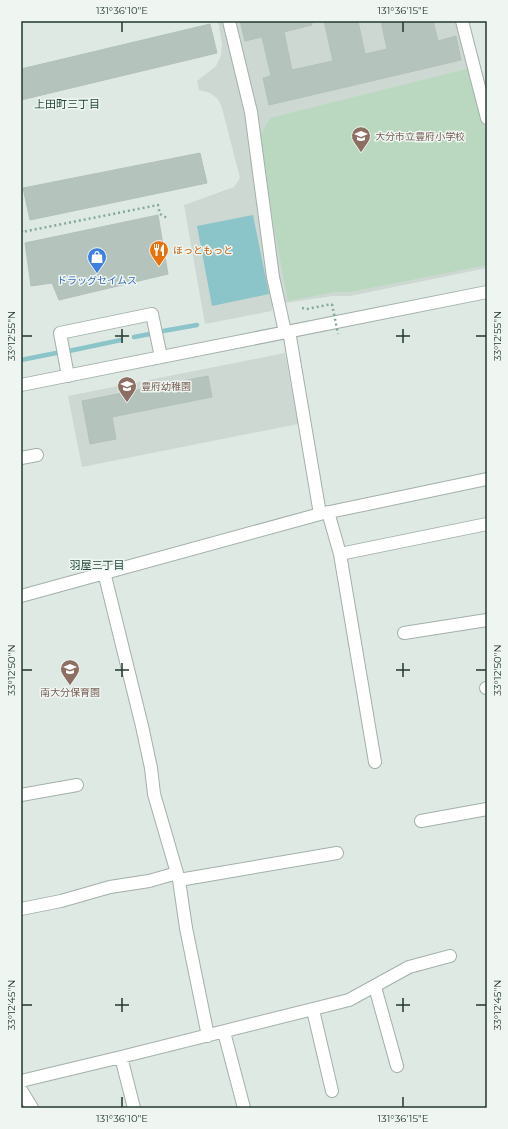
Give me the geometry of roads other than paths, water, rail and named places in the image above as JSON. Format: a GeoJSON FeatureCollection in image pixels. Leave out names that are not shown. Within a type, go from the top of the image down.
{"type":"FeatureCollection","features":[{"type":"Feature","properties":{"kind":"street"},"geometry":{"type":"LineString","coordinates":[[229,21],[251,112],[273,277],[287,332],[324,513],[340,554],[375,762]]}},
{"type":"Feature","properties":{"kind":"street"},"geometry":{"type":"LineString","coordinates":[[462,21],[487,118]]}},
{"type":"Feature","properties":{"kind":"street"},"geometry":{"type":"LineString","coordinates":[[21,385],[487,292]]}},
{"type":"Feature","properties":{"kind":"street"},"geometry":{"type":"LineString","coordinates":[[68,376],[60,333],[152,314],[161,357]]}},
{"type":"Feature","properties":{"kind":"street"},"geometry":{"type":"LineString","coordinates":[[21,458],[37,455]]}},
{"type":"Feature","properties":{"kind":"street"},"geometry":{"type":"LineString","coordinates":[[21,596],[104,572],[324,513],[487,479]]}},
{"type":"Feature","properties":{"kind":"street"},"geometry":{"type":"LineString","coordinates":[[340,554],[487,524]]}},
{"type":"Feature","properties":{"kind":"street"},"geometry":{"type":"LineString","coordinates":[[104,572],[142,726],[151,768],[154,794],[178,877],[186,928],[208,1036]]}},
{"type":"Feature","properties":{"kind":"street"},"geometry":{"type":"LineString","coordinates":[[404,633],[487,620]]}},
{"type":"Feature","properties":{"kind":"street"},"geometry":{"type":"LineString","coordinates":[[21,795],[77,785]]}},
{"type":"Feature","properties":{"kind":"street"},"geometry":{"type":"LineString","coordinates":[[421,821],[487,808]]}},
{"type":"Feature","properties":{"kind":"street"},"geometry":{"type":"LineString","coordinates":[[21,909],[61,901],[110,888],[149,881],[337,853]]}},
{"type":"Feature","properties":{"kind":"street"},"geometry":{"type":"LineString","coordinates":[[21,1081],[349,1000],[409,967],[450,956]]}},
{"type":"Feature","properties":{"kind":"street"},"geometry":{"type":"LineString","coordinates":[[375,987],[397,1066]]}},
{"type":"Feature","properties":{"kind":"street"},"geometry":{"type":"LineString","coordinates":[[313,1010],[332,1091]]}},
{"type":"Feature","properties":{"kind":"street"},"geometry":{"type":"LineString","coordinates":[[224,1032],[244,1108]]}},
{"type":"Feature","properties":{"kind":"street"},"geometry":{"type":"LineString","coordinates":[[121,1057],[134,1108]]}},
{"type":"Feature","properties":{"kind":"street"},"geometry":{"type":"LineString","coordinates":[[21,1090],[32,1108]]}},
{"type":"Feature","properties":{"kind":"water"},"geometry":{"type":"Polygon","coordinates":[[[253,215],[269,294],[212,306],[197,226],[253,215]]]}},
{"type":"Feature","properties":{"kind":"waterway"},"geometry":{"type":"LineString","coordinates":[[163,331],[197,325]]}},
{"type":"Feature","properties":{"kind":"waterway"},"geometry":{"type":"LineString","coordinates":[[134,337],[150,334]]}},
{"type":"Feature","properties":{"kind":"waterway"},"geometry":{"type":"LineString","coordinates":[[69,351],[121,340]]}},
{"type":"Feature","properties":{"kind":"waterway"},"geometry":{"type":"LineString","coordinates":[[21,360],[56,353]]}},
{"type":"Feature","properties":{"kind":"place","name":"大分市立豊府小学校"},"geometry":{"type":"Point","coordinates":[361,153]}},
{"type":"Feature","properties":{"kind":"place","name":"ほっともっと"},"geometry":{"type":"Point","coordinates":[159,267]}},
{"type":"Feature","properties":{"kind":"place","name":"ドラッグセイムス"},"geometry":{"type":"Point","coordinates":[97,274]}},
{"type":"Feature","properties":{"kind":"place","name":"豊府幼稚園"},"geometry":{"type":"Point","coordinates":[127,403]}},
{"type":"Feature","properties":{"kind":"place","name":"南大分保育園"},"geometry":{"type":"Point","coordinates":[70,686]}},
{"type":"Feature","properties":{"kind":"district","name":"上田町三丁目"},"geometry":{"type":"Point","coordinates":[67,104]}},
{"type":"Feature","properties":{"kind":"district","name":"羽屋三丁目"},"geometry":{"type":"Point","coordinates":[97,565]}}]}
